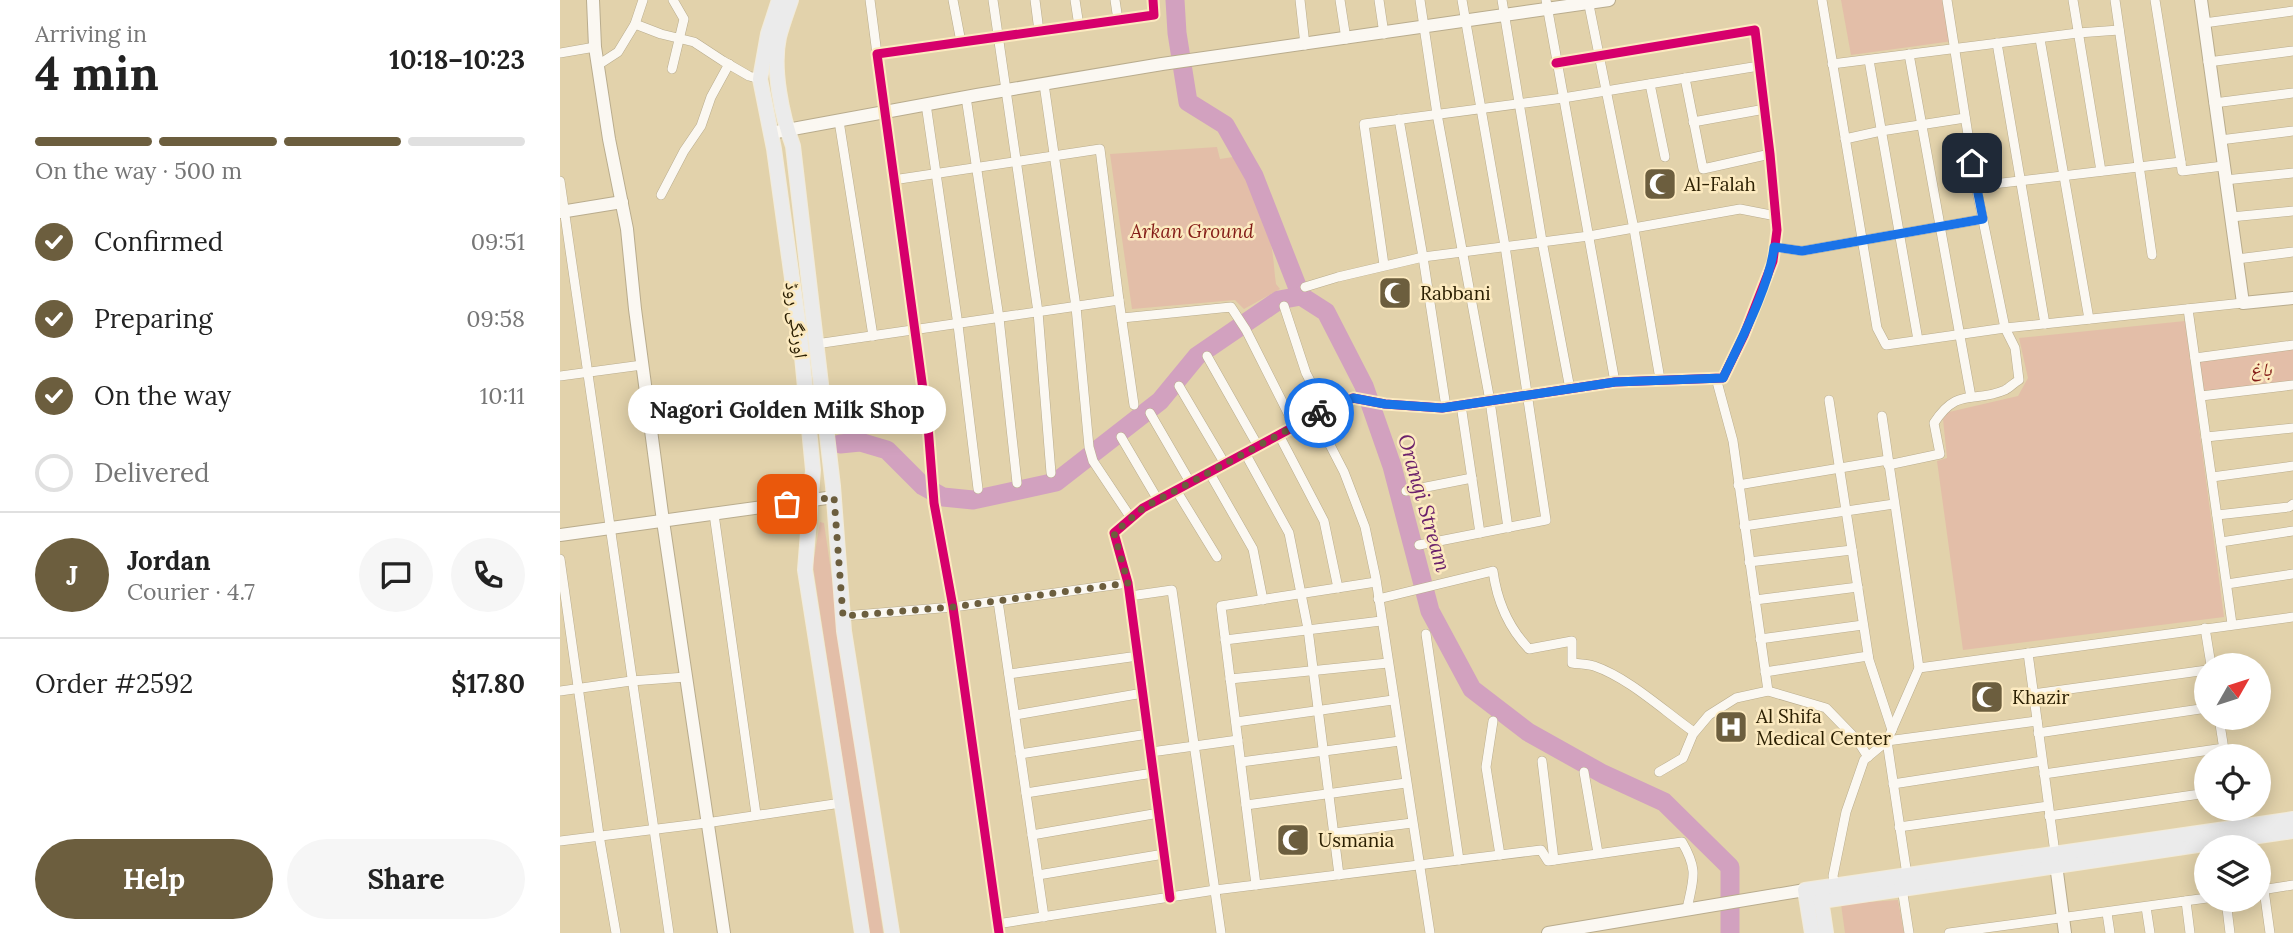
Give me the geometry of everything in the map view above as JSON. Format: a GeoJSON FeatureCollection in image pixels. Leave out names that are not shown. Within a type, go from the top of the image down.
{"type":"FeatureCollection","features":[{"type":"Feature","properties":{"kind":"main road","name":"اورنگی روڈ"},"geometry":{"type":"LineString","coordinates":[[779,0],[768,34],[760,79],[771,133],[800,336],[813,470],[805,570],[862,933]]}},
{"type":"Feature","properties":{"kind":"main road","name":"اورنگی روڈ"},"geometry":{"type":"LineString","coordinates":[[791,0],[779,39],[776,69],[793,146],[834,497],[843,616],[892,933]]}},
{"type":"Feature","properties":{"kind":"main road"},"geometry":{"type":"LineString","coordinates":[[2056,860],[2238,826],[2293,819]]}},
{"type":"Feature","properties":{"kind":"main road"},"geometry":{"type":"LineString","coordinates":[[1808,895],[2056,860],[2293,831]]}},
{"type":"Feature","properties":{"kind":"main road"},"geometry":{"type":"LineString","coordinates":[[1808,895],[1835,886],[1904,882]]}},
{"type":"Feature","properties":{"kind":"main road"},"geometry":{"type":"LineString","coordinates":[[1808,895],[1812,933]]}},
{"type":"Feature","properties":{"kind":"main road"},"geometry":{"type":"LineString","coordinates":[[1808,895],[1826,933]]}},
{"type":"Feature","properties":{"kind":"street"},"geometry":{"type":"LineString","coordinates":[[593,0],[595,47],[609,139],[627,229],[663,521],[724,933]]}},
{"type":"Feature","properties":{"kind":"street"},"geometry":{"type":"LineString","coordinates":[[598,65],[618,52],[635,24],[643,0]]}},
{"type":"Feature","properties":{"kind":"street"},"geometry":{"type":"LineString","coordinates":[[672,69],[684,19],[673,0]]}},
{"type":"Feature","properties":{"kind":"street"},"geometry":{"type":"LineString","coordinates":[[870,0],[928,426],[934,503],[953,607],[998,928],[1044,917],[1215,890],[1541,850],[1548,861],[1682,842],[1695,874],[1683,910]]}},
{"type":"Feature","properties":{"kind":"street"},"geometry":{"type":"LineString","coordinates":[[953,0],[961,43]]}},
{"type":"Feature","properties":{"kind":"street"},"geometry":{"type":"LineString","coordinates":[[993,0],[1038,312],[1051,473]]}},
{"type":"Feature","properties":{"kind":"street"},"geometry":{"type":"LineString","coordinates":[[1035,0],[1039,31]]}},
{"type":"Feature","properties":{"kind":"street"},"geometry":{"type":"LineString","coordinates":[[1075,0],[1079,26]]}},
{"type":"Feature","properties":{"kind":"street"},"geometry":{"type":"LineString","coordinates":[[1115,0],[1118,20]]}},
{"type":"Feature","properties":{"kind":"street"},"geometry":{"type":"LineString","coordinates":[[877,54],[1154,15],[1153,0]]}},
{"type":"Feature","properties":{"kind":"street"},"geometry":{"type":"LineString","coordinates":[[1300,0],[1305,45]]}},
{"type":"Feature","properties":{"kind":"street"},"geometry":{"type":"LineString","coordinates":[[1340,0],[1346,39]]}},
{"type":"Feature","properties":{"kind":"street"},"geometry":{"type":"LineString","coordinates":[[1378,0],[1384,34]]}},
{"type":"Feature","properties":{"kind":"street"},"geometry":{"type":"LineString","coordinates":[[1420,0],[1437,114],[1490,401],[1508,528]]}},
{"type":"Feature","properties":{"kind":"street"},"geometry":{"type":"LineString","coordinates":[[1419,545],[1546,520],[1505,246],[1462,0]]}},
{"type":"Feature","properties":{"kind":"street"},"geometry":{"type":"LineString","coordinates":[[1502,0],[1570,389]]}},
{"type":"Feature","properties":{"kind":"street"},"geometry":{"type":"LineString","coordinates":[[771,133],[1162,64],[1505,16],[1546,5],[1609,0]]}},
{"type":"Feature","properties":{"kind":"street"},"geometry":{"type":"LineString","coordinates":[[1822,0],[1877,328],[1886,345],[2005,328],[2293,298]]}},
{"type":"Feature","properties":{"kind":"street"},"geometry":{"type":"LineString","coordinates":[[1738,485],[1940,454],[1934,423],[1942,410],[1956,400],[2005,390],[2019,380],[2015,348],[2005,328],[1976,186],[1947,0]]}},
{"type":"Feature","properties":{"kind":"street"},"geometry":{"type":"LineString","coordinates":[[2073,0],[2101,171]]}},
{"type":"Feature","properties":{"kind":"street"},"geometry":{"type":"LineString","coordinates":[[2115,0],[2152,254]]}},
{"type":"Feature","properties":{"kind":"street"},"geometry":{"type":"LineString","coordinates":[[2155,0],[2182,171],[2223,166]]}},
{"type":"Feature","properties":{"kind":"street"},"geometry":{"type":"LineString","coordinates":[[2201,0],[2243,303]]}},
{"type":"Feature","properties":{"kind":"street"},"geometry":{"type":"LineString","coordinates":[[1589,1],[1634,229],[1660,379]]}},
{"type":"Feature","properties":{"kind":"street"},"geometry":{"type":"LineString","coordinates":[[1546,5],[1615,382]]}},
{"type":"Feature","properties":{"kind":"street"},"geometry":{"type":"LineString","coordinates":[[2204,23],[2293,11]]}},
{"type":"Feature","properties":{"kind":"street"},"geometry":{"type":"LineString","coordinates":[[635,24],[680,40],[694,42],[760,79]]}},
{"type":"Feature","properties":{"kind":"street"},"geometry":{"type":"LineString","coordinates":[[1170,898],[1130,596],[1114,533],[1143,508],[1294,426],[1353,398],[1385,404],[1446,407],[1615,382],[1723,378],[1744,335],[1773,261],[1776,216],[1755,30],[1556,64]]}},
{"type":"Feature","properties":{"kind":"street"},"geometry":{"type":"LineString","coordinates":[[1832,65],[1954,48],[2119,30]]}},
{"type":"Feature","properties":{"kind":"street"},"geometry":{"type":"LineString","coordinates":[[2040,38],[2089,319]]}},
{"type":"Feature","properties":{"kind":"street"},"geometry":{"type":"LineString","coordinates":[[1997,43],[2045,324]]}},
{"type":"Feature","properties":{"kind":"street"},"geometry":{"type":"LineString","coordinates":[[560,53],[595,47]]}},
{"type":"Feature","properties":{"kind":"street"},"geometry":{"type":"LineString","coordinates":[[2208,62],[2293,51]]}},
{"type":"Feature","properties":{"kind":"street"},"geometry":{"type":"LineString","coordinates":[[1909,54],[1971,397]]}},
{"type":"Feature","properties":{"kind":"street"},"geometry":{"type":"LineString","coordinates":[[1869,60],[1918,340]]}},
{"type":"Feature","properties":{"kind":"street"},"geometry":{"type":"LineString","coordinates":[[662,195],[684,151],[701,126],[711,97],[729,64]]}},
{"type":"Feature","properties":{"kind":"street"},"geometry":{"type":"LineString","coordinates":[[1384,265],[1364,124],[1563,98],[1759,66]]}},
{"type":"Feature","properties":{"kind":"street"},"geometry":{"type":"LineString","coordinates":[[1685,78],[1703,169],[1770,154]]}},
{"type":"Feature","properties":{"kind":"street"},"geometry":{"type":"LineString","coordinates":[[1044,84],[1076,307],[1089,447],[1093,461],[1131,518]]}},
{"type":"Feature","properties":{"kind":"street"},"geometry":{"type":"LineString","coordinates":[[1650,84],[1665,157]]}},
{"type":"Feature","properties":{"kind":"street"},"geometry":{"type":"LineString","coordinates":[[2214,103],[2293,93]]}},
{"type":"Feature","properties":{"kind":"street"},"geometry":{"type":"LineString","coordinates":[[966,97],[999,318],[1017,483]]}},
{"type":"Feature","properties":{"kind":"street"},"geometry":{"type":"LineString","coordinates":[[926,104],[958,325],[978,489]]}},
{"type":"Feature","properties":{"kind":"street"},"geometry":{"type":"LineString","coordinates":[[1693,121],[1765,109]]}},
{"type":"Feature","properties":{"kind":"street"},"geometry":{"type":"LineString","coordinates":[[1845,139],[1965,118]]}},
{"type":"Feature","properties":{"kind":"street"},"geometry":{"type":"LineString","coordinates":[[1399,119],[1446,407]]}},
{"type":"Feature","properties":{"kind":"street"},"geometry":{"type":"LineString","coordinates":[[839,121],[873,336]]}},
{"type":"Feature","properties":{"kind":"street"},"geometry":{"type":"LineString","coordinates":[[2220,139],[2293,131]]}},
{"type":"Feature","properties":{"kind":"street"},"geometry":{"type":"LineString","coordinates":[[893,180],[1100,149],[1134,405]]}},
{"type":"Feature","properties":{"kind":"street"},"geometry":{"type":"LineString","coordinates":[[1976,186],[2181,162]]}},
{"type":"Feature","properties":{"kind":"street"},"geometry":{"type":"LineString","coordinates":[[2225,180],[2293,173]]}},
{"type":"Feature","properties":{"kind":"street"},"geometry":{"type":"LineString","coordinates":[[560,181],[562,212],[668,933]]}},
{"type":"Feature","properties":{"kind":"street"},"geometry":{"type":"LineString","coordinates":[[562,212],[622,202]]}},
{"type":"Feature","properties":{"kind":"street"},"geometry":{"type":"LineString","coordinates":[[1305,287],[1423,257],[1589,236],[1740,209],[1776,216]]}},
{"type":"Feature","properties":{"kind":"street"},"geometry":{"type":"LineString","coordinates":[[2231,217],[2293,211]]}},
{"type":"Feature","properties":{"kind":"street"},"geometry":{"type":"LineString","coordinates":[[1774,247],[1802,251],[1983,219]]}},
{"type":"Feature","properties":{"kind":"street"},"geometry":{"type":"LineString","coordinates":[[2237,259],[2293,252]]}},
{"type":"Feature","properties":{"kind":"street"},"geometry":{"type":"LineString","coordinates":[[816,344],[1119,300]]}},
{"type":"Feature","properties":{"kind":"street"},"geometry":{"type":"LineString","coordinates":[[1284,306],[1306,373],[1325,410]]}},
{"type":"Feature","properties":{"kind":"street"},"geometry":{"type":"LineString","coordinates":[[1122,318],[1231,307],[1246,330],[1294,426]]}},
{"type":"Feature","properties":{"kind":"street"},"geometry":{"type":"LineString","coordinates":[[2188,309],[2232,624]]}},
{"type":"Feature","properties":{"kind":"street"},"geometry":{"type":"LineString","coordinates":[[2195,358],[2293,345]]}},
{"type":"Feature","properties":{"kind":"street"},"geometry":{"type":"LineString","coordinates":[[1207,356],[1258,446]]}},
{"type":"Feature","properties":{"kind":"street"},"geometry":{"type":"LineString","coordinates":[[560,376],[642,365]]}},
{"type":"Feature","properties":{"kind":"street"},"geometry":{"type":"LineString","coordinates":[[1716,378],[1733,441],[1768,691]]}},
{"type":"Feature","properties":{"kind":"street"},"geometry":{"type":"LineString","coordinates":[[2201,396],[2293,385]]}},
{"type":"Feature","properties":{"kind":"street"},"geometry":{"type":"LineString","coordinates":[[1179,386],[1224,464]]}},
{"type":"Feature","properties":{"kind":"street"},"geometry":{"type":"LineString","coordinates":[[1829,400],[1868,656],[1892,730]]}},
{"type":"Feature","properties":{"kind":"street"},"geometry":{"type":"LineString","coordinates":[[1461,405],[1480,533]]}},
{"type":"Feature","properties":{"kind":"street"},"geometry":{"type":"LineString","coordinates":[[1150,412],[1191,482]]}},
{"type":"Feature","properties":{"kind":"street"},"geometry":{"type":"LineString","coordinates":[[1315,416],[1344,472],[1365,527],[1376,582],[1430,933]]}},
{"type":"Feature","properties":{"kind":"street"},"geometry":{"type":"LineString","coordinates":[[1835,886],[1833,876],[1846,812],[1864,760],[1887,741],[1919,668],[1882,416]]}},
{"type":"Feature","properties":{"kind":"street"},"geometry":{"type":"LineString","coordinates":[[2206,437],[2293,428]]}},
{"type":"Feature","properties":{"kind":"street"},"geometry":{"type":"LineString","coordinates":[[1279,435],[1324,521],[1338,588]]}},
{"type":"Feature","properties":{"kind":"street"},"geometry":{"type":"LineString","coordinates":[[1121,437],[1158,500]]}},
{"type":"Feature","properties":{"kind":"street"},"geometry":{"type":"LineString","coordinates":[[1245,453],[1289,533],[1308,629],[1339,875]]}},
{"type":"Feature","properties":{"kind":"street"},"geometry":{"type":"LineString","coordinates":[[2212,477],[2293,466]]}},
{"type":"Feature","properties":{"kind":"street"},"geometry":{"type":"LineString","coordinates":[[1209,472],[1253,549],[1263,600]]}},
{"type":"Feature","properties":{"kind":"street"},"geometry":{"type":"LineString","coordinates":[[1406,491],[1472,478]]}},
{"type":"Feature","properties":{"kind":"street"},"geometry":{"type":"LineString","coordinates":[[1176,490],[1217,557]]}},
{"type":"Feature","properties":{"kind":"street"},"geometry":{"type":"LineString","coordinates":[[560,535],[834,497]]}},
{"type":"Feature","properties":{"kind":"street"},"geometry":{"type":"LineString","coordinates":[[1744,526],[1894,504]]}},
{"type":"Feature","properties":{"kind":"street"},"geometry":{"type":"LineString","coordinates":[[2217,515],[2289,507],[2293,504]]}},
{"type":"Feature","properties":{"kind":"street"},"geometry":{"type":"LineString","coordinates":[[714,513],[756,814]]}},
{"type":"Feature","properties":{"kind":"street"},"geometry":{"type":"LineString","coordinates":[[2221,542],[2293,531]]}},
{"type":"Feature","properties":{"kind":"street"},"geometry":{"type":"LineString","coordinates":[[1749,562],[1852,550]]}},
{"type":"Feature","properties":{"kind":"street"},"geometry":{"type":"LineString","coordinates":[[560,559],[599,835],[616,933]]}},
{"type":"Feature","properties":{"kind":"street"},"geometry":{"type":"LineString","coordinates":[[1378,599],[1493,571],[1498,599],[1514,634],[1529,649],[1572,641],[1572,663],[1592,665],[1609,674],[1695,732]]}},
{"type":"Feature","properties":{"kind":"street"},"geometry":{"type":"LineString","coordinates":[[2227,584],[2293,574]]}},
{"type":"Feature","properties":{"kind":"street"},"geometry":{"type":"LineString","coordinates":[[1256,885],[1221,607],[1376,582]]}},
{"type":"Feature","properties":{"kind":"street"},"geometry":{"type":"LineString","coordinates":[[843,616],[953,607],[1128,583]]}},
{"type":"Feature","properties":{"kind":"street"},"geometry":{"type":"LineString","coordinates":[[1755,600],[1858,587]]}},
{"type":"Feature","properties":{"kind":"street"},"geometry":{"type":"LineString","coordinates":[[1130,596],[1172,590],[1221,933]]}},
{"type":"Feature","properties":{"kind":"street"},"geometry":{"type":"LineString","coordinates":[[998,601],[1044,917]]}},
{"type":"Feature","properties":{"kind":"street"},"geometry":{"type":"LineString","coordinates":[[1919,668],[2293,617]]}},
{"type":"Feature","properties":{"kind":"street"},"geometry":{"type":"LineString","coordinates":[[1225,640],[1381,621]]}},
{"type":"Feature","properties":{"kind":"street"},"geometry":{"type":"LineString","coordinates":[[1760,639],[1863,625]]}},
{"type":"Feature","properties":{"kind":"street"},"geometry":{"type":"LineString","coordinates":[[2205,628],[2209,653]]}},
{"type":"Feature","properties":{"kind":"street"},"geometry":{"type":"LineString","coordinates":[[1426,635],[1459,860]]}},
{"type":"Feature","properties":{"kind":"street"},"geometry":{"type":"LineString","coordinates":[[2028,653],[2065,933]]}},
{"type":"Feature","properties":{"kind":"street"},"geometry":{"type":"LineString","coordinates":[[1009,674],[1138,656]]}},
{"type":"Feature","properties":{"kind":"street"},"geometry":{"type":"LineString","coordinates":[[1765,671],[1868,656]]}},
{"type":"Feature","properties":{"kind":"street"},"geometry":{"type":"LineString","coordinates":[[1230,679],[1388,663]]}},
{"type":"Feature","properties":{"kind":"street"},"geometry":{"type":"LineString","coordinates":[[2033,694],[2194,672]]}},
{"type":"Feature","properties":{"kind":"street"},"geometry":{"type":"LineString","coordinates":[[560,691],[631,681],[687,677]]}},
{"type":"Feature","properties":{"kind":"street"},"geometry":{"type":"LineString","coordinates":[[1659,772],[1683,758],[1695,732],[1709,715],[1736,698],[1768,691],[1826,708],[1858,741],[1868,757]]}},
{"type":"Feature","properties":{"kind":"street"},"geometry":{"type":"LineString","coordinates":[[1015,715],[1143,693]]}},
{"type":"Feature","properties":{"kind":"street"},"geometry":{"type":"LineString","coordinates":[[1236,722],[1393,700]]}},
{"type":"Feature","properties":{"kind":"street"},"geometry":{"type":"LineString","coordinates":[[2038,733],[2194,710]]}},
{"type":"Feature","properties":{"kind":"street"},"geometry":{"type":"LineString","coordinates":[[1493,721],[1486,767],[1500,855]]}},
{"type":"Feature","properties":{"kind":"street"},"geometry":{"type":"LineString","coordinates":[[1887,741],[2037,721]]}},
{"type":"Feature","properties":{"kind":"street"},"geometry":{"type":"LineString","coordinates":[[1020,754],[1148,734]]}},
{"type":"Feature","properties":{"kind":"street"},"geometry":{"type":"LineString","coordinates":[[1150,752],[1238,740]]}},
{"type":"Feature","properties":{"kind":"street"},"geometry":{"type":"LineString","coordinates":[[1241,762],[1399,741]]}},
{"type":"Feature","properties":{"kind":"street"},"geometry":{"type":"LineString","coordinates":[[1887,741],[1899,827],[1909,933]]}},
{"type":"Feature","properties":{"kind":"street"},"geometry":{"type":"LineString","coordinates":[[2044,774],[2194,756]]}},
{"type":"Feature","properties":{"kind":"street"},"geometry":{"type":"LineString","coordinates":[[1542,761],[1554,860]]}},
{"type":"Feature","properties":{"kind":"street"},"geometry":{"type":"LineString","coordinates":[[1893,784],[2042,761]]}},
{"type":"Feature","properties":{"kind":"street"},"geometry":{"type":"LineString","coordinates":[[1584,772],[1598,853]]}},
{"type":"Feature","properties":{"kind":"street"},"geometry":{"type":"LineString","coordinates":[[1026,793],[1153,773]]}},
{"type":"Feature","properties":{"kind":"street"},"geometry":{"type":"LineString","coordinates":[[1246,805],[1406,783]]}},
{"type":"Feature","properties":{"kind":"street"},"geometry":{"type":"LineString","coordinates":[[1899,827],[2194,794]]}},
{"type":"Feature","properties":{"kind":"street"},"geometry":{"type":"LineString","coordinates":[[560,841],[841,803]]}},
{"type":"Feature","properties":{"kind":"street"},"geometry":{"type":"LineString","coordinates":[[1032,835],[1159,813]]}},
{"type":"Feature","properties":{"kind":"street"},"geometry":{"type":"LineString","coordinates":[[2237,821],[2238,826]]}},
{"type":"Feature","properties":{"kind":"street"},"geometry":{"type":"LineString","coordinates":[[1334,832],[1412,823]]}},
{"type":"Feature","properties":{"kind":"street"},"geometry":{"type":"LineString","coordinates":[[1038,875],[1164,854]]}},
{"type":"Feature","properties":{"kind":"street"},"geometry":{"type":"LineString","coordinates":[[2271,889],[2293,885]]}},
{"type":"Feature","properties":{"kind":"street"},"geometry":{"type":"LineString","coordinates":[[1548,933],[1683,910],[1808,895]]}},
{"type":"Feature","properties":{"kind":"street"},"geometry":{"type":"LineString","coordinates":[[1950,933],[2194,900]]}},
{"type":"Feature","properties":{"kind":"street"},"geometry":{"type":"LineString","coordinates":[[2186,901],[2190,933]]}},
{"type":"Feature","properties":{"kind":"street"},"geometry":{"type":"LineString","coordinates":[[2146,907],[2150,933]]}},
{"type":"Feature","properties":{"kind":"street"},"geometry":{"type":"LineString","coordinates":[[2227,912],[2230,933]]}},
{"type":"Feature","properties":{"kind":"street"},"geometry":{"type":"LineString","coordinates":[[2266,912],[2270,933]]}},
{"type":"Feature","properties":{"kind":"street"},"geometry":{"type":"LineString","coordinates":[[2107,913],[2110,933]]}},
{"type":"Feature","properties":{"kind":"green space"},"geometry":{"type":"Polygon","coordinates":[[[1841,0],[1947,0],[1953,41],[1851,55],[1841,0]]]}},
{"type":"Feature","properties":{"kind":"green space","name":"Arkan Ground"},"geometry":{"type":"Polygon","coordinates":[[[1217,147],[1220,159],[1233,157],[1257,199],[1271,245],[1276,284],[1280,289],[1244,309],[1235,300],[1132,309],[1110,154],[1217,147]]]}},
{"type":"Feature","properties":{"kind":"green space"},"geometry":{"type":"Polygon","coordinates":[[[2185,321],[2224,617],[1963,650],[1937,461],[1947,458],[1943,419],[1949,412],[2018,396],[2028,378],[2019,338],[2185,321]]]}},
{"type":"Feature","properties":{"kind":"green space","name":"باغ"},"geometry":{"type":"Polygon","coordinates":[[[2293,345],[2293,385],[2201,396],[2195,358],[2293,345]]]}},
{"type":"Feature","properties":{"kind":"green space"},"geometry":{"type":"Polygon","coordinates":[[[820,522],[824,523],[883,933],[869,933],[813,565],[820,522]]]}},
{"type":"Feature","properties":{"kind":"green space"},"geometry":{"type":"Polygon","coordinates":[[[1898,900],[1904,933],[1845,933],[1841,904],[1898,900]]]}},
{"type":"Feature","properties":{"kind":"waterway","name":"Orangi Stream"},"geometry":{"type":"LineString","coordinates":[[1175,0],[1177,33],[1188,102],[1225,125],[1254,176],[1301,296],[1326,312],[1364,386],[1392,466],[1430,611],[1472,689],[1528,732],[1603,774],[1664,802],[1730,867],[1730,933]]}},
{"type":"Feature","properties":{"kind":"waterway"},"geometry":{"type":"LineString","coordinates":[[840,444],[860,442],[887,450],[923,486],[943,497],[973,500],[1056,482],[1160,401],[1197,356],[1279,300],[1301,296]]}},
{"type":"Feature","properties":{"kind":"cycle path"},"geometry":{"type":"LineString","coordinates":[[999,933],[953,607],[934,503],[928,426],[877,54],[1154,15],[1153,0]]}},
{"type":"Feature","properties":{"kind":"cycle path"},"geometry":{"type":"LineString","coordinates":[[1170,898],[1128,583],[1114,533],[1143,508],[1325,410],[1353,398],[1385,404],[1442,408],[1615,382],[1723,378],[1744,335],[1773,261],[1777,230],[1755,30],[1556,63]]}},
{"type":"Feature","properties":{"kind":"way so far"},"geometry":{"type":"LineString","coordinates":[[787,504],[834,497],[843,616],[953,607],[1128,583],[1114,533],[1143,508],[1319,413]]}},
{"type":"Feature","properties":{"kind":"place","name":"Al-Falah"},"geometry":{"type":"Point","coordinates":[1660,184]}},
{"type":"Feature","properties":{"kind":"place","name":"Rabbani"},"geometry":{"type":"Point","coordinates":[1395,293]}},
{"type":"Feature","properties":{"kind":"place","name":"Nagori Golden Milk Shop"},"geometry":{"type":"Point","coordinates":[787,504]}},
{"type":"Feature","properties":{"kind":"place","name":"Khazir"},"geometry":{"type":"Point","coordinates":[1987,697]}},
{"type":"Feature","properties":{"kind":"place","name":"Al Shifa Medical Center"},"geometry":{"type":"Point","coordinates":[1731,727]}},
{"type":"Feature","properties":{"kind":"place","name":"Usmania"},"geometry":{"type":"Point","coordinates":[1293,840]}},
{"type":"Feature","properties":{"kind":"route"},"geometry":{"type":"LineString","coordinates":[[1319,413],[1353,398],[1385,404],[1442,408],[1615,382],[1723,378],[1744,335],[1773,261],[1774,247],[1802,251],[1983,219],[1972,163]]}}]}
